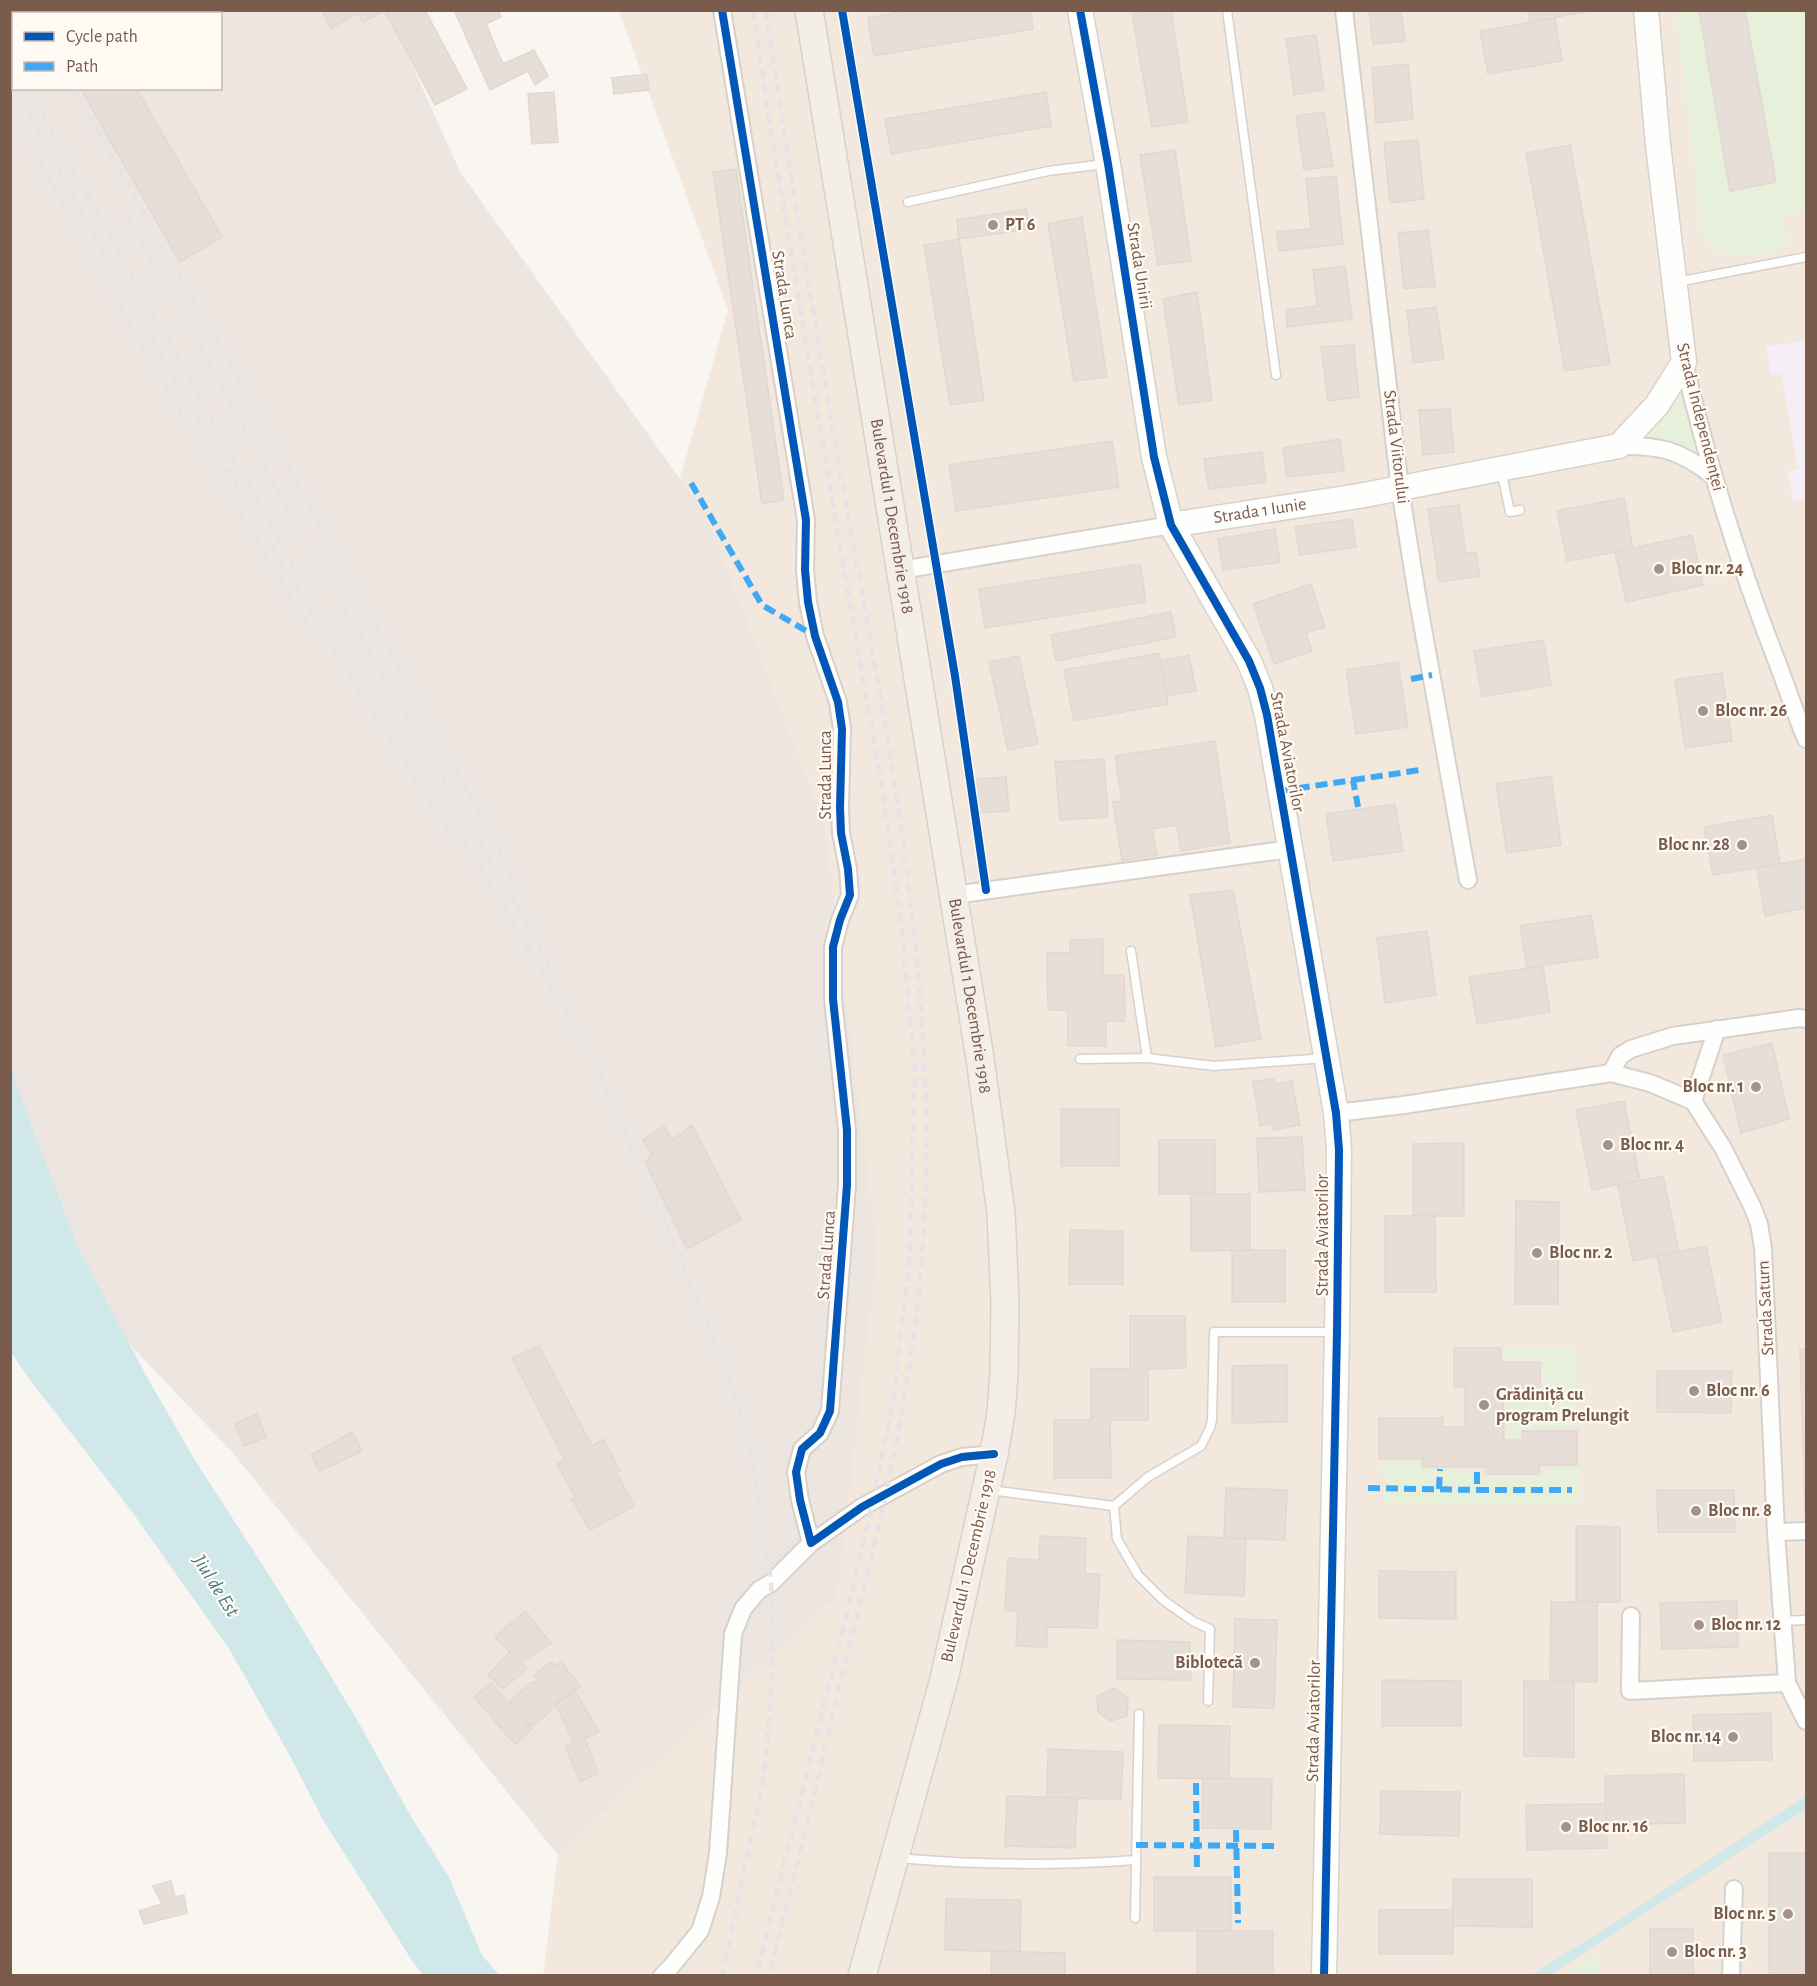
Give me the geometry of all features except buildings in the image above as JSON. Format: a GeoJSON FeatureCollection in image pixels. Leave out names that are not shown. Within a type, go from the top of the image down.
{"type":"FeatureCollection","features":[{"type":"Feature","properties":{"kind":"main road","name":"Bulevardul 1 Decembrie 1918"},"geometry":{"type":"LineString","coordinates":[[809,10],[980,1058],[1001,1213],[1005,1300],[1004,1375],[994,1454],[944,1679],[862,1976]]}},
{"type":"Feature","properties":{"kind":"street","name":"Strada Lunca"},"geometry":{"type":"LineString","coordinates":[[722,10],[806,520],[805,570],[808,602],[815,636],[838,702],[842,729],[841,833],[850,895],[833,947],[833,999],[847,1130],[847,1185],[830,1411],[820,1433],[802,1449],[796,1472],[800,1500],[811,1543]]}},
{"type":"Feature","properties":{"kind":"street","name":"Strada Unirii"},"geometry":{"type":"LineString","coordinates":[[1080,10],[1108,164],[1154,457],[1171,525]]}},
{"type":"Feature","properties":{"kind":"street","name":"Strada Viitorului"},"geometry":{"type":"LineString","coordinates":[[1344,10],[1400,489],[1468,880]]}},
{"type":"Feature","properties":{"kind":"street","name":"Strada Independenței"},"geometry":{"type":"LineString","coordinates":[[1646,10],[1650,68],[1684,362],[1712,474],[1759,616],[1806,739]]}},
{"type":"Feature","properties":{"kind":"street"},"geometry":{"type":"LineString","coordinates":[[1619,446],[1657,405],[1684,362]]}},
{"type":"Feature","properties":{"kind":"street","name":"Strada 1 Iunie"},"geometry":{"type":"LineString","coordinates":[[901,570],[1400,489],[1619,446],[1647,445],[1670,450],[1693,460],[1712,474]]}},
{"type":"Feature","properties":{"kind":"street","name":"Strada Aviatorilor"},"geometry":{"type":"LineString","coordinates":[[1171,525],[1249,661],[1260,688],[1267,715],[1336,1113],[1339,1149],[1337,1332],[1324,1976]]}},
{"type":"Feature","properties":{"kind":"street"},"geometry":{"type":"LineString","coordinates":[[954,895],[1290,849]]}},
{"type":"Feature","properties":{"kind":"street"},"geometry":{"type":"LineString","coordinates":[[1611,1073],[1620,1056],[1631,1049],[1673,1036],[1799,1018],[1806,1019]]}},
{"type":"Feature","properties":{"kind":"street"},"geometry":{"type":"LineString","coordinates":[[1336,1113],[1404,1105],[1611,1073],[1650,1083],[1694,1101],[1717,1029]]}},
{"type":"Feature","properties":{"kind":"street","name":"Strada Saturn"},"geometry":{"type":"LineString","coordinates":[[1694,1101],[1723,1148],[1759,1224],[1767,1314],[1781,1621],[1787,1683],[1806,1721]]}},
{"type":"Feature","properties":{"kind":"street"},"geometry":{"type":"LineString","coordinates":[[662,1976],[700,1931],[711,1897],[718,1853],[733,1634],[743,1609],[759,1590],[771,1583],[811,1543],[862,1507],[941,1464],[962,1457],[994,1454]]}},
{"type":"Feature","properties":{"kind":"street"},"geometry":{"type":"LineString","coordinates":[[1776,1532],[1806,1531]]}},
{"type":"Feature","properties":{"kind":"street"},"geometry":{"type":"LineString","coordinates":[[1631,1616],[1630,1692],[1787,1683]]}},
{"type":"Feature","properties":{"kind":"street"},"geometry":{"type":"LineString","coordinates":[[1731,1976],[1734,1889]]}},
{"type":"Feature","properties":{"kind":"lane"},"geometry":{"type":"LineString","coordinates":[[1227,10],[1276,375]]}},
{"type":"Feature","properties":{"kind":"lane"},"geometry":{"type":"LineString","coordinates":[[909,202],[1048,171],[1108,164]]}},
{"type":"Feature","properties":{"kind":"lane"},"geometry":{"type":"LineString","coordinates":[[1674,283],[1806,257]]}},
{"type":"Feature","properties":{"kind":"lane"},"geometry":{"type":"LineString","coordinates":[[1501,469],[1510,512],[1520,510]]}},
{"type":"Feature","properties":{"kind":"lane"},"geometry":{"type":"LineString","coordinates":[[1131,951],[1147,1058]]}},
{"type":"Feature","properties":{"kind":"lane"},"geometry":{"type":"LineString","coordinates":[[1080,1059],[1147,1058],[1214,1066],[1327,1058]]}},
{"type":"Feature","properties":{"kind":"lane"},"geometry":{"type":"LineString","coordinates":[[986,1490],[1114,1506],[1148,1477],[1200,1446],[1212,1420],[1214,1332],[1337,1332]]}},
{"type":"Feature","properties":{"kind":"lane"},"geometry":{"type":"LineString","coordinates":[[1114,1506],[1117,1539],[1138,1575],[1163,1600],[1194,1622],[1210,1629],[1208,1701]]}},
{"type":"Feature","properties":{"kind":"lane"},"geometry":{"type":"LineString","coordinates":[[1781,1621],[1806,1620]]}},
{"type":"Feature","properties":{"kind":"lane"},"geometry":{"type":"LineString","coordinates":[[1135,1918],[1139,1714]]}},
{"type":"Feature","properties":{"kind":"lane"},"geometry":{"type":"LineString","coordinates":[[894,1857],[965,1864],[1088,1864],[1136,1860]]}},
{"type":"Feature","properties":{"kind":"shaded area"},"geometry":{"type":"Polygon","coordinates":[[[11,11],[388,11],[460,172],[706,515],[824,824],[877,1251],[837,1596],[558,1855],[233,1453],[11,1219],[11,11]]]}},
{"type":"Feature","properties":{"kind":"shaded area"},"geometry":{"type":"Polygon","coordinates":[[[619,11],[1806,11],[1806,1975],[543,1976],[558,1855],[837,1596],[824,824],[680,477],[728,310],[619,11]]]}},
{"type":"Feature","properties":{"kind":"shaded area"},"geometry":{"type":"Polygon","coordinates":[[[1806,340],[1806,498],[1793,500],[1788,472],[1798,469],[1781,373],[1771,375],[1766,347],[1806,340]]]}},
{"type":"Feature","properties":{"kind":"green space"},"geometry":{"type":"Polygon","coordinates":[[[1676,11],[1806,11],[1806,208],[1783,215],[1789,248],[1770,253],[1738,256],[1719,252],[1708,243],[1702,230],[1676,11]]]}},
{"type":"Feature","properties":{"kind":"green space"},"geometry":{"type":"Polygon","coordinates":[[[1682,381],[1696,452],[1655,438],[1636,435],[1682,381]]]}},
{"type":"Feature","properties":{"kind":"green space"},"geometry":{"type":"Polygon","coordinates":[[[1503,1347],[1576,1347],[1577,1428],[1519,1429],[1519,1437],[1506,1437],[1507,1396],[1543,1396],[1543,1359],[1504,1358],[1503,1347]]]}},
{"type":"Feature","properties":{"kind":"green space"},"geometry":{"type":"Polygon","coordinates":[[[1382,1458],[1421,1459],[1422,1467],[1482,1470],[1482,1477],[1542,1477],[1543,1468],[1579,1468],[1580,1504],[1383,1505],[1382,1458]]]}},
{"type":"Feature","properties":{"kind":"green space"},"geometry":{"type":"Polygon","coordinates":[[[1599,1952],[1599,1975],[1562,1975],[1599,1952]]]}},
{"type":"Feature","properties":{"kind":"water","name":"Jiul de Est"},"geometry":{"type":"Polygon","coordinates":[[[10,1066],[79,1249],[148,1379],[193,1457],[278,1589],[356,1718],[409,1813],[449,1877],[482,1955],[499,1975],[423,1975],[322,1818],[289,1754],[228,1647],[130,1509],[11,1352],[10,1066]]]}},
{"type":"Feature","properties":{"kind":"water"},"geometry":{"type":"Polygon","coordinates":[[[1806,1796],[1806,1809],[1550,1975],[1531,1975],[1625,1916],[1806,1796]]]}},
{"type":"Feature","properties":{"kind":"railway"},"geometry":{"type":"LineString","coordinates":[[753,10],[838,536],[880,775],[901,921],[915,1073],[909,1264],[894,1394],[873,1501],[845,1621],[756,1976]]}},
{"type":"Feature","properties":{"kind":"railway"},"geometry":{"type":"LineString","coordinates":[[766,10],[817,332],[898,806],[920,996],[925,1091],[926,1186],[914,1334],[887,1488],[770,1976]]}},
{"type":"Feature","properties":{"kind":"railway"},"geometry":{"type":"LineString","coordinates":[[15,90],[156,347],[229,473]]}},
{"type":"Feature","properties":{"kind":"railway"},"geometry":{"type":"LineString","coordinates":[[29,90],[312,599],[431,785],[589,1050],[712,1333],[734,1391],[750,1447],[758,1491],[771,1583],[773,1631],[771,1700],[764,1776],[722,1976]]}},
{"type":"Feature","properties":{"kind":"railway"},"geometry":{"type":"LineString","coordinates":[[74,90],[236,374],[500,850],[514,887]]}},
{"type":"Feature","properties":{"kind":"railway"},"geometry":{"type":"LineString","coordinates":[[10,108],[203,452],[310,628]]}},
{"type":"Feature","properties":{"kind":"railway"},"geometry":{"type":"LineString","coordinates":[[127,214],[311,552],[529,926],[551,970]]}},
{"type":"Feature","properties":{"kind":"railway"},"geometry":{"type":"LineString","coordinates":[[227,467],[310,610],[456,844]]}},
{"type":"Feature","properties":{"kind":"marked path"},"geometry":{"type":"LineString","coordinates":[[691,483],[762,605],[815,636]]}},
{"type":"Feature","properties":{"kind":"marked path"},"geometry":{"type":"LineString","coordinates":[[1411,679],[1432,675]]}},
{"type":"Feature","properties":{"kind":"marked path"},"geometry":{"type":"LineString","coordinates":[[1353,780],[1420,770]]}},
{"type":"Feature","properties":{"kind":"marked path"},"geometry":{"type":"LineString","coordinates":[[1280,791],[1353,780],[1358,807]]}},
{"type":"Feature","properties":{"kind":"marked path"},"geometry":{"type":"LineString","coordinates":[[1439,1489],[1440,1469]]}},
{"type":"Feature","properties":{"kind":"marked path"},"geometry":{"type":"LineString","coordinates":[[1477,1472],[1477,1490],[1572,1490]]}},
{"type":"Feature","properties":{"kind":"marked path"},"geometry":{"type":"LineString","coordinates":[[1368,1488],[1477,1490]]}},
{"type":"Feature","properties":{"kind":"marked path"},"geometry":{"type":"LineString","coordinates":[[1196,1783],[1197,1873]]}},
{"type":"Feature","properties":{"kind":"marked path"},"geometry":{"type":"LineString","coordinates":[[1236,1830],[1238,1923]]}},
{"type":"Feature","properties":{"kind":"marked path"},"geometry":{"type":"LineString","coordinates":[[1136,1845],[1277,1846]]}},
{"type":"Feature","properties":{"kind":"cycle path"},"geometry":{"type":"LineString","coordinates":[[722,10],[806,520],[805,570],[808,602],[815,636],[838,702],[842,729],[841,833],[850,895],[833,947],[833,999],[847,1130],[847,1185],[830,1411],[820,1433],[802,1449],[796,1472],[800,1500],[811,1543],[862,1507],[941,1464],[962,1457],[994,1454]]}},
{"type":"Feature","properties":{"kind":"cycle path"},"geometry":{"type":"LineString","coordinates":[[842,10],[955,676],[986,890]]}},
{"type":"Feature","properties":{"kind":"cycle path"},"geometry":{"type":"LineString","coordinates":[[1080,10],[1108,164],[1154,457],[1171,525],[1249,661],[1260,688],[1267,715],[1336,1113],[1339,1150],[1337,1332],[1324,1976]]}},
{"type":"Feature","properties":{"kind":"place","name":"PT 6"},"geometry":{"type":"Point","coordinates":[993,225]}},
{"type":"Feature","properties":{"kind":"place","name":"Bloc nr. 24"},"geometry":{"type":"Point","coordinates":[1659,569]}},
{"type":"Feature","properties":{"kind":"place","name":"Bloc nr. 26"},"geometry":{"type":"Point","coordinates":[1703,711]}},
{"type":"Feature","properties":{"kind":"place","name":"Bloc nr. 28"},"geometry":{"type":"Point","coordinates":[1742,845]}},
{"type":"Feature","properties":{"kind":"place","name":"Bloc nr. 1"},"geometry":{"type":"Point","coordinates":[1756,1087]}},
{"type":"Feature","properties":{"kind":"place","name":"Bloc nr. 4"},"geometry":{"type":"Point","coordinates":[1608,1145]}},
{"type":"Feature","properties":{"kind":"place","name":"Bloc nr. 2"},"geometry":{"type":"Point","coordinates":[1537,1253]}},
{"type":"Feature","properties":{"kind":"place","name":"Bloc nr. 6"},"geometry":{"type":"Point","coordinates":[1694,1391]}},
{"type":"Feature","properties":{"kind":"place","name":"Grădiniță cu program Prelungit"},"geometry":{"type":"Point","coordinates":[1484,1405]}},
{"type":"Feature","properties":{"kind":"place","name":"Bloc nr. 8"},"geometry":{"type":"Point","coordinates":[1696,1511]}},
{"type":"Feature","properties":{"kind":"place","name":"Bloc nr. 12"},"geometry":{"type":"Point","coordinates":[1699,1625]}},
{"type":"Feature","properties":{"kind":"place","name":"Biblotecă"},"geometry":{"type":"Point","coordinates":[1255,1663]}},
{"type":"Feature","properties":{"kind":"place","name":"Bloc nr. 14"},"geometry":{"type":"Point","coordinates":[1733,1737]}},
{"type":"Feature","properties":{"kind":"place","name":"Bloc nr. 16"},"geometry":{"type":"Point","coordinates":[1566,1827]}},
{"type":"Feature","properties":{"kind":"place","name":"Bloc nr. 5"},"geometry":{"type":"Point","coordinates":[1788,1914]}},
{"type":"Feature","properties":{"kind":"place","name":"Bloc nr. 3"},"geometry":{"type":"Point","coordinates":[1672,1952]}}]}
